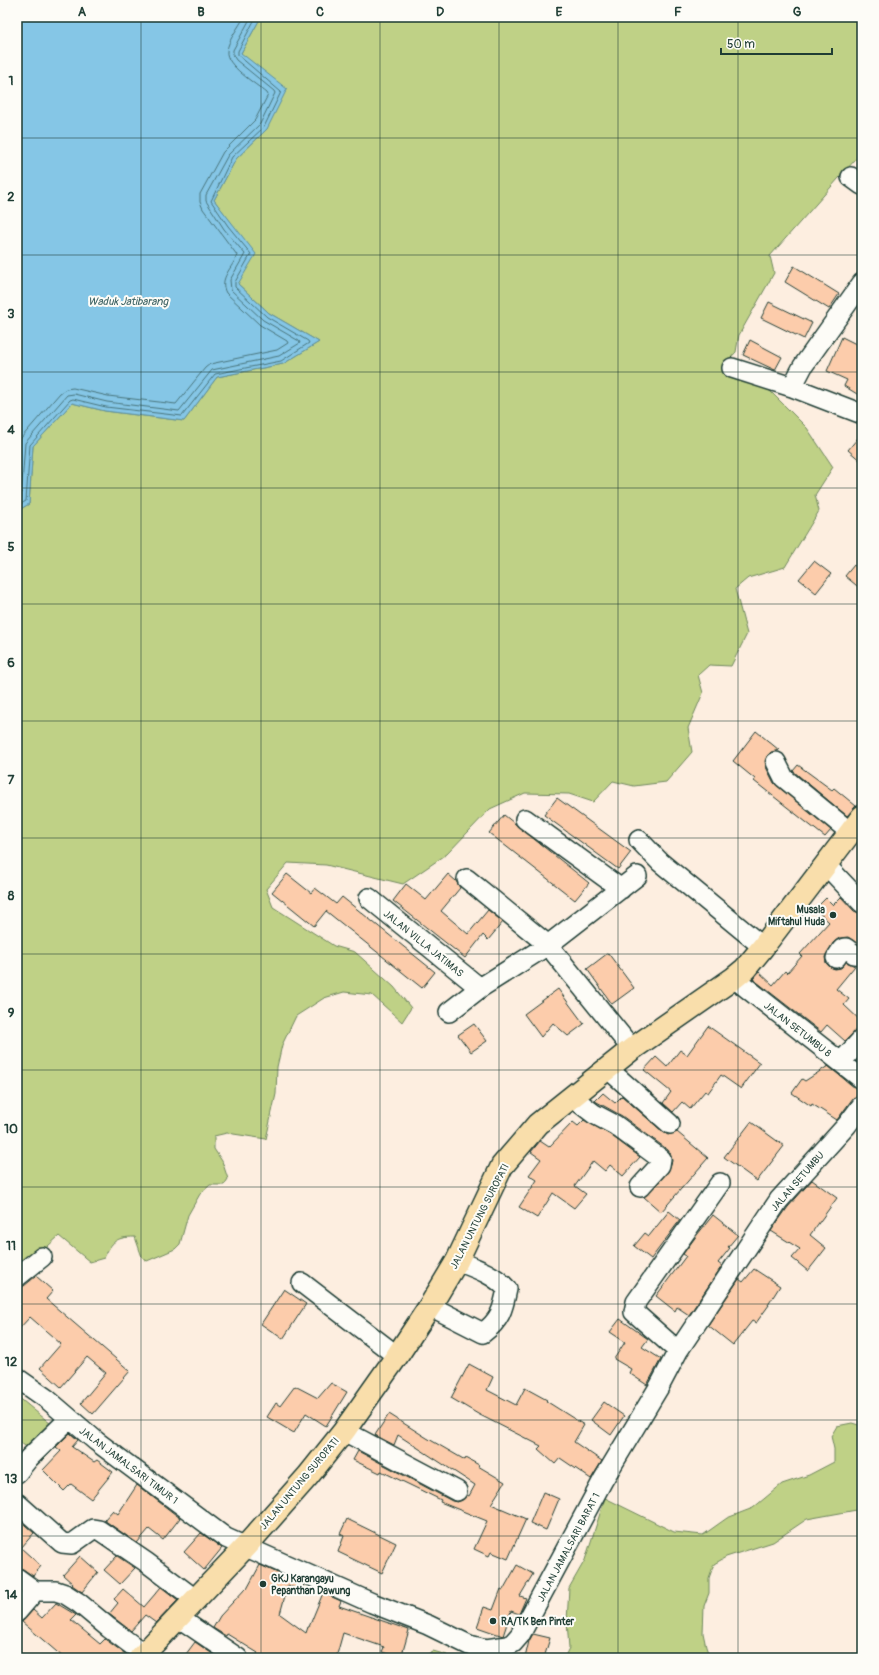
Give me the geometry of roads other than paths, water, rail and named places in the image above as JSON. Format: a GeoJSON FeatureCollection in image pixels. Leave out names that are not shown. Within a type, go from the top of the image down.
{"type":"FeatureCollection","features":[{"type":"Feature","properties":{"kind":"main road","name":"JALAN UNTUNG SUROPATI"},"geometry":{"type":"LineString","coordinates":[[142,1656],[246,1546],[308,1476],[344,1430],[397,1356],[430,1306],[457,1261],[502,1166],[538,1124],[606,1068],[745,969],[856,824]]}},
{"type":"Feature","properties":{"kind":"street"},"geometry":{"type":"LineString","coordinates":[[792,387],[803,366],[862,283]]}},
{"type":"Feature","properties":{"kind":"street"},"geometry":{"type":"LineString","coordinates":[[732,368],[792,387],[862,414]]}},
{"type":"Feature","properties":{"kind":"street"},"geometry":{"type":"LineString","coordinates":[[776,762],[784,778],[856,824]]}},
{"type":"Feature","properties":{"kind":"street"},"geometry":{"type":"LineString","coordinates":[[524,819],[621,889]]}},
{"type":"Feature","properties":{"kind":"street"},"geometry":{"type":"LineString","coordinates":[[639,840],[666,867],[763,947]]}},
{"type":"Feature","properties":{"kind":"street"},"geometry":{"type":"LineString","coordinates":[[825,864],[862,903]]}},
{"type":"Feature","properties":{"kind":"street"},"geometry":{"type":"LineString","coordinates":[[449,1012],[480,988],[548,945],[637,876]]}},
{"type":"Feature","properties":{"kind":"street"},"geometry":{"type":"LineString","coordinates":[[467,879],[548,945],[632,1049]]}},
{"type":"Feature","properties":{"kind":"street","name":"JALAN VILLA JATIMAS"},"geometry":{"type":"LineString","coordinates":[[369,898],[480,988]]}},
{"type":"Feature","properties":{"kind":"street"},"geometry":{"type":"LineString","coordinates":[[836,958],[842,949],[846,948],[854,954],[862,954]]}},
{"type":"Feature","properties":{"kind":"street","name":"JALAN SETUMBU 8"},"geometry":{"type":"LineString","coordinates":[[734,978],[862,1079]]}},
{"type":"Feature","properties":{"kind":"street"},"geometry":{"type":"LineString","coordinates":[[841,1062],[862,1039]]}},
{"type":"Feature","properties":{"kind":"street"},"geometry":{"type":"LineString","coordinates":[[606,1068],[670,1124]]}},
{"type":"Feature","properties":{"kind":"street"},"geometry":{"type":"LineString","coordinates":[[572,1096],[594,1114],[615,1125],[661,1159],[660,1165],[640,1187]]}},
{"type":"Feature","properties":{"kind":"street","name":"JALAN SETUMBU"},"geometry":{"type":"LineString","coordinates":[[678,1351],[779,1200],[862,1105]]}},
{"type":"Feature","properties":{"kind":"street"},"geometry":{"type":"LineString","coordinates":[[678,1351],[634,1312],[636,1302],[720,1183]]}},
{"type":"Feature","properties":{"kind":"street"},"geometry":{"type":"LineString","coordinates":[[17,1277],[42,1257]]}},
{"type":"Feature","properties":{"kind":"street"},"geometry":{"type":"LineString","coordinates":[[430,1306],[483,1333],[494,1325],[504,1308],[507,1289],[500,1281],[457,1261]]}},
{"type":"Feature","properties":{"kind":"street"},"geometry":{"type":"LineString","coordinates":[[302,1283],[397,1356]]}},
{"type":"Feature","properties":{"kind":"street","name":"JALAN JAMALSARI BARAT 1"},"geometry":{"type":"LineString","coordinates":[[246,1546],[372,1603],[428,1625],[484,1654],[507,1646],[513,1643],[520,1635],[603,1480],[659,1387],[678,1351]]}},
{"type":"Feature","properties":{"kind":"street","name":"JALAN JAMALSARI TIMUR 1"},"geometry":{"type":"LineString","coordinates":[[17,1378],[47,1399],[96,1442],[226,1538],[246,1546]]}},
{"type":"Feature","properties":{"kind":"street"},"geometry":{"type":"LineString","coordinates":[[17,1473],[23,1453],[69,1419]]}},
{"type":"Feature","properties":{"kind":"street"},"geometry":{"type":"LineString","coordinates":[[344,1430],[457,1491]]}},
{"type":"Feature","properties":{"kind":"street"},"geometry":{"type":"LineString","coordinates":[[17,1503],[62,1543],[72,1544],[93,1529],[98,1530],[146,1562],[195,1599]]}},
{"type":"Feature","properties":{"kind":"street"},"geometry":{"type":"LineString","coordinates":[[17,1578],[35,1592],[56,1591],[65,1594],[79,1603],[142,1656]]}},
{"type":"Feature","properties":{"kind":"street"},"geometry":{"type":"LineString","coordinates":[[17,1612],[35,1592]]}},
{"type":"Feature","properties":{"kind":"street"},"geometry":{"type":"LineString","coordinates":[[179,1618],[238,1658]]}},
{"type":"Feature","properties":{"kind":"water","name":"Waduk Jatibarang"},"geometry":{"type":"Polygon","coordinates":[[[17,17],[261,17],[241,53],[287,89],[267,129],[236,159],[214,200],[256,254],[238,284],[269,313],[319,342],[283,364],[217,377],[184,421],[105,411],[72,403],[33,446],[29,504],[17,511],[17,17]]]}},
{"type":"Feature","properties":{"kind":"place","name":"Musala Miftahul Huda"},"geometry":{"type":"Point","coordinates":[833,915]}},
{"type":"Feature","properties":{"kind":"place","name":"GKJ Karangayu Pepanthan Dawung"},"geometry":{"type":"Point","coordinates":[263,1584]}},
{"type":"Feature","properties":{"kind":"place","name":"RA/TK Ben Pinter"},"geometry":{"type":"Point","coordinates":[493,1621]}}]}
